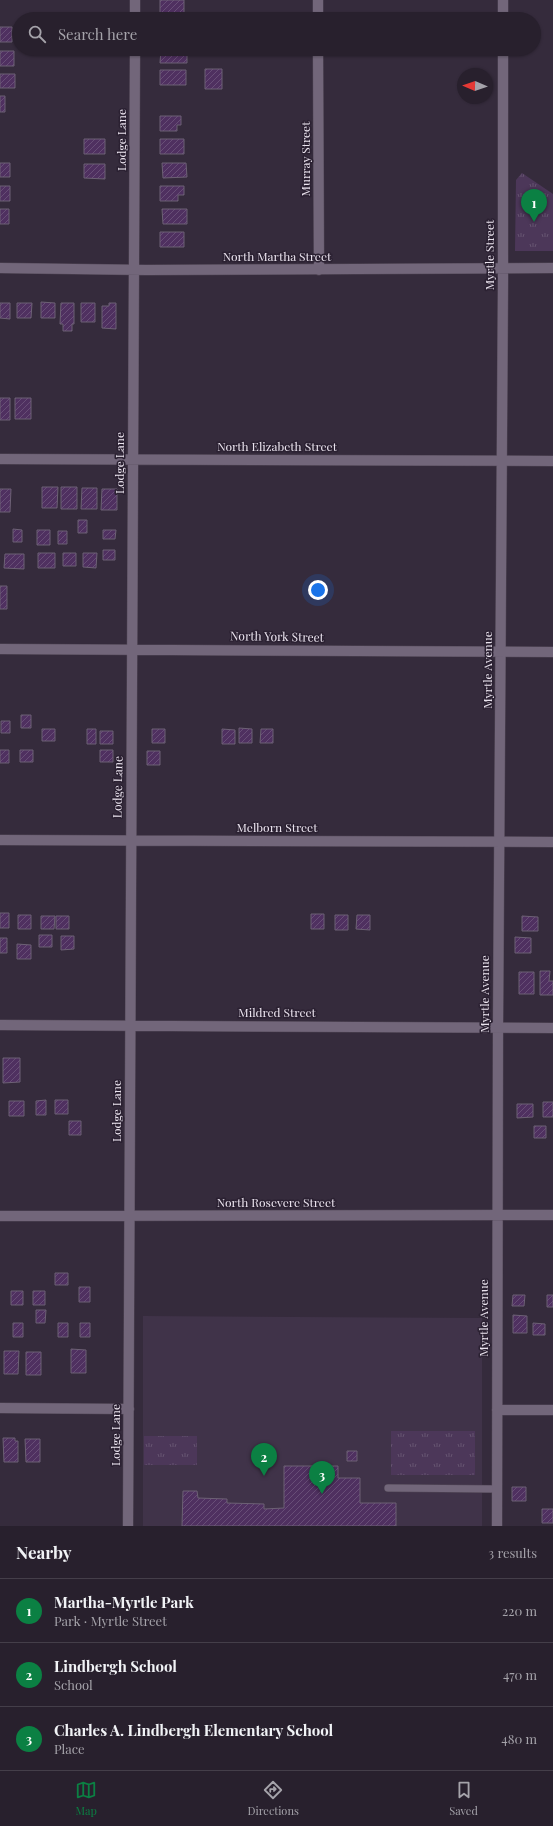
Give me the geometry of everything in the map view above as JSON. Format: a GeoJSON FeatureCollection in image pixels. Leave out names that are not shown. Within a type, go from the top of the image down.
{"type":"FeatureCollection","features":[{"type":"Feature","properties":{"kind":"street"},"geometry":{"type":"LineString","coordinates":[[135,0],[135,12]]}},
{"type":"Feature","properties":{"kind":"street"},"geometry":{"type":"LineString","coordinates":[[318,0],[318,12]]}},
{"type":"Feature","properties":{"kind":"street"},"geometry":{"type":"LineString","coordinates":[[503,0],[503,12]]}},
{"type":"Feature","properties":{"kind":"street","name":"Lodge Lane"},"geometry":{"type":"LineString","coordinates":[[128,1526],[130,840],[135,270],[135,56]]}},
{"type":"Feature","properties":{"kind":"street","name":"Murray Street"},"geometry":{"type":"LineString","coordinates":[[318,56],[319,270]]}},
{"type":"Feature","properties":{"kind":"street","name":"Myrtle Street"},"geometry":{"type":"LineString","coordinates":[[502,461],[503,56]]}},
{"type":"Feature","properties":{"kind":"street","name":"North Martha Street"},"geometry":{"type":"LineString","coordinates":[[0,268],[135,270],[552,269]]}},
{"type":"Feature","properties":{"kind":"street","name":"North Elizabeth Street"},"geometry":{"type":"LineString","coordinates":[[0,459],[553,462]]}},
{"type":"Feature","properties":{"kind":"street","name":"Myrtle Avenue"},"geometry":{"type":"LineString","coordinates":[[497,1526],[497,1215],[502,461]]}},
{"type":"Feature","properties":{"kind":"street","name":"North York Street"},"geometry":{"type":"LineString","coordinates":[[0,649],[132,648],[553,652]]}},
{"type":"Feature","properties":{"kind":"street","name":"Melborn Street"},"geometry":{"type":"LineString","coordinates":[[0,840],[553,842]]}},
{"type":"Feature","properties":{"kind":"street","name":"Mildred Street"},"geometry":{"type":"LineString","coordinates":[[0,1025],[553,1028]]}},
{"type":"Feature","properties":{"kind":"street","name":"North Rosevere Street"},"geometry":{"type":"LineString","coordinates":[[0,1216],[553,1215]]}},
{"type":"Feature","properties":{"kind":"street"},"geometry":{"type":"LineString","coordinates":[[0,1408],[129,1409]]}},
{"type":"Feature","properties":{"kind":"street"},"geometry":{"type":"LineString","coordinates":[[497,1410],[553,1410]]}},
{"type":"Feature","properties":{"kind":"lane"},"geometry":{"type":"LineString","coordinates":[[388,1488],[497,1488]]}},
{"type":"Feature","properties":{"kind":"shaded area"},"geometry":{"type":"Polygon","coordinates":[[[143,1316],[482,1318],[482,1526],[143,1526],[143,1316]]]}},
{"type":"Feature","properties":{"kind":"green space"},"geometry":{"type":"Polygon","coordinates":[[[522,173],[553,194],[553,251],[515,251],[516,180],[522,173]]]}},
{"type":"Feature","properties":{"kind":"green space"},"geometry":{"type":"Polygon","coordinates":[[[391,1431],[475,1431],[475,1475],[391,1475],[391,1431]]]}},
{"type":"Feature","properties":{"kind":"green space"},"geometry":{"type":"Polygon","coordinates":[[[144,1436],[197,1436],[197,1465],[144,1465],[144,1436]]]}},
{"type":"Feature","properties":{"kind":"building"},"geometry":{"type":"Polygon","coordinates":[[[160,0],[184,0],[184,12],[160,12],[160,0]]]}},
{"type":"Feature","properties":{"kind":"building"},"geometry":{"type":"Polygon","coordinates":[[[0,27],[12,27],[12,42],[0,42],[0,27]]]}},
{"type":"Feature","properties":{"kind":"building"},"geometry":{"type":"Polygon","coordinates":[[[0,51],[12,51],[12,56],[14,56],[14,66],[0,66],[0,51]]]}},
{"type":"Feature","properties":{"kind":"building"},"geometry":{"type":"Polygon","coordinates":[[[160,56],[187,56],[187,63],[160,63],[160,56]]]}},
{"type":"Feature","properties":{"kind":"building"},"geometry":{"type":"Polygon","coordinates":[[[205,69],[222,69],[222,89],[205,89],[205,69]]]}},
{"type":"Feature","properties":{"kind":"building"},"geometry":{"type":"Polygon","coordinates":[[[160,70],[186,70],[186,85],[160,85],[160,70]]]}},
{"type":"Feature","properties":{"kind":"building"},"geometry":{"type":"Polygon","coordinates":[[[0,74],[15,74],[15,88],[0,88],[0,74]]]}},
{"type":"Feature","properties":{"kind":"building"},"geometry":{"type":"Polygon","coordinates":[[[0,96],[5,96],[5,112],[0,112],[0,96]]]}},
{"type":"Feature","properties":{"kind":"building"},"geometry":{"type":"Polygon","coordinates":[[[160,116],[181,116],[181,125],[177,125],[177,131],[160,131],[160,116]]]}},
{"type":"Feature","properties":{"kind":"building"},"geometry":{"type":"Polygon","coordinates":[[[84,139],[105,139],[105,154],[84,154],[84,139]]]}},
{"type":"Feature","properties":{"kind":"building"},"geometry":{"type":"Polygon","coordinates":[[[160,139],[184,139],[184,154],[160,154],[160,139]]]}},
{"type":"Feature","properties":{"kind":"building"},"geometry":{"type":"Polygon","coordinates":[[[0,163],[10,163],[10,177],[0,177],[0,163]]]}},
{"type":"Feature","properties":{"kind":"building"},"geometry":{"type":"Polygon","coordinates":[[[162,163],[186,163],[187,177],[163,178],[162,163]]]}},
{"type":"Feature","properties":{"kind":"building"},"geometry":{"type":"Polygon","coordinates":[[[84,164],[105,164],[105,179],[84,178],[84,164]]]}},
{"type":"Feature","properties":{"kind":"building"},"geometry":{"type":"Polygon","coordinates":[[[0,186],[10,186],[10,201],[0,201],[0,186]]]}},
{"type":"Feature","properties":{"kind":"building"},"geometry":{"type":"Polygon","coordinates":[[[160,186],[184,186],[184,195],[178,195],[178,201],[160,201],[160,186]]]}},
{"type":"Feature","properties":{"kind":"building"},"geometry":{"type":"Polygon","coordinates":[[[0,209],[9,209],[9,224],[0,224],[0,209]]]}},
{"type":"Feature","properties":{"kind":"building"},"geometry":{"type":"Polygon","coordinates":[[[162,209],[187,209],[187,224],[163,224],[162,209]]]}},
{"type":"Feature","properties":{"kind":"building"},"geometry":{"type":"Polygon","coordinates":[[[160,232],[184,232],[184,247],[160,247],[160,232]]]}},
{"type":"Feature","properties":{"kind":"building"},"geometry":{"type":"Polygon","coordinates":[[[41,302],[55,303],[55,318],[41,318],[41,302]]]}},
{"type":"Feature","properties":{"kind":"building"},"geometry":{"type":"Polygon","coordinates":[[[0,303],[10,303],[10,319],[0,318],[0,303]]]}},
{"type":"Feature","properties":{"kind":"building"},"geometry":{"type":"Polygon","coordinates":[[[17,303],[32,303],[31,318],[17,318],[17,303]]]}},
{"type":"Feature","properties":{"kind":"building"},"geometry":{"type":"Polygon","coordinates":[[[61,303],[74,303],[74,324],[72,324],[72,331],[63,331],[63,324],[60,324],[61,303]]]}},
{"type":"Feature","properties":{"kind":"building"},"geometry":{"type":"Polygon","coordinates":[[[81,303],[95,303],[95,322],[81,322],[81,303]]]}},
{"type":"Feature","properties":{"kind":"building"},"geometry":{"type":"Polygon","coordinates":[[[109,303],[116,303],[116,329],[102,328],[102,306],[109,306],[109,303]]]}},
{"type":"Feature","properties":{"kind":"building"},"geometry":{"type":"Polygon","coordinates":[[[0,398],[10,398],[10,420],[0,420],[0,398]]]}},
{"type":"Feature","properties":{"kind":"building"},"geometry":{"type":"Polygon","coordinates":[[[15,398],[31,398],[31,419],[15,419],[15,398]]]}},
{"type":"Feature","properties":{"kind":"building"},"geometry":{"type":"Polygon","coordinates":[[[42,487],[58,487],[57,508],[42,508],[42,487]]]}},
{"type":"Feature","properties":{"kind":"building"},"geometry":{"type":"Polygon","coordinates":[[[61,487],[77,487],[77,509],[61,509],[61,487]]]}},
{"type":"Feature","properties":{"kind":"building"},"geometry":{"type":"Polygon","coordinates":[[[82,488],[97,488],[97,509],[81,509],[82,488]]]}},
{"type":"Feature","properties":{"kind":"building"},"geometry":{"type":"Polygon","coordinates":[[[0,489],[11,489],[10,512],[0,512],[0,489]]]}},
{"type":"Feature","properties":{"kind":"building"},"geometry":{"type":"Polygon","coordinates":[[[102,489],[117,489],[117,510],[101,510],[102,489]]]}},
{"type":"Feature","properties":{"kind":"building"},"geometry":{"type":"Polygon","coordinates":[[[78,520],[87,520],[87,533],[78,533],[78,520]]]}},
{"type":"Feature","properties":{"kind":"building"},"geometry":{"type":"Polygon","coordinates":[[[13,529],[22,530],[22,542],[13,542],[13,529]]]}},
{"type":"Feature","properties":{"kind":"building"},"geometry":{"type":"Polygon","coordinates":[[[37,530],[50,530],[50,545],[37,545],[37,530]]]}},
{"type":"Feature","properties":{"kind":"building"},"geometry":{"type":"Polygon","coordinates":[[[103,530],[116,530],[115,539],[103,539],[103,530]]]}},
{"type":"Feature","properties":{"kind":"building"},"geometry":{"type":"Polygon","coordinates":[[[58,531],[67,531],[67,544],[58,544],[58,531]]]}},
{"type":"Feature","properties":{"kind":"building"},"geometry":{"type":"Polygon","coordinates":[[[103,550],[115,550],[115,560],[103,560],[103,550]]]}},
{"type":"Feature","properties":{"kind":"building"},"geometry":{"type":"Polygon","coordinates":[[[38,553],[55,553],[55,568],[38,568],[38,553]]]}},
{"type":"Feature","properties":{"kind":"building"},"geometry":{"type":"Polygon","coordinates":[[[63,553],[76,553],[76,566],[63,566],[63,553]]]}},
{"type":"Feature","properties":{"kind":"building"},"geometry":{"type":"Polygon","coordinates":[[[83,553],[97,553],[96,568],[83,567],[83,553]]]}},
{"type":"Feature","properties":{"kind":"building"},"geometry":{"type":"Polygon","coordinates":[[[5,554],[24,554],[24,569],[4,568],[5,554]]]}},
{"type":"Feature","properties":{"kind":"building"},"geometry":{"type":"Polygon","coordinates":[[[0,586],[7,586],[7,609],[0,609],[0,586]]]}},
{"type":"Feature","properties":{"kind":"building"},"geometry":{"type":"Polygon","coordinates":[[[21,715],[31,715],[31,728],[21,728],[21,715]]]}},
{"type":"Feature","properties":{"kind":"building"},"geometry":{"type":"Polygon","coordinates":[[[1,721],[10,721],[10,733],[1,733],[1,721]]]}},
{"type":"Feature","properties":{"kind":"building"},"geometry":{"type":"Polygon","coordinates":[[[239,728],[252,729],[252,743],[239,743],[239,728]]]}},
{"type":"Feature","properties":{"kind":"building"},"geometry":{"type":"Polygon","coordinates":[[[42,729],[55,729],[55,741],[42,741],[42,729]]]}},
{"type":"Feature","properties":{"kind":"building"},"geometry":{"type":"Polygon","coordinates":[[[87,729],[96,729],[96,744],[87,744],[87,729]]]}},
{"type":"Feature","properties":{"kind":"building"},"geometry":{"type":"Polygon","coordinates":[[[152,729],[165,729],[165,743],[152,743],[152,729]]]}},
{"type":"Feature","properties":{"kind":"building"},"geometry":{"type":"Polygon","coordinates":[[[222,729],[235,730],[235,744],[222,744],[222,729]]]}},
{"type":"Feature","properties":{"kind":"building"},"geometry":{"type":"Polygon","coordinates":[[[261,729],[273,729],[273,743],[260,743],[261,729]]]}},
{"type":"Feature","properties":{"kind":"building"},"geometry":{"type":"Polygon","coordinates":[[[100,731],[113,731],[113,744],[100,744],[100,731]]]}},
{"type":"Feature","properties":{"kind":"building"},"geometry":{"type":"Polygon","coordinates":[[[0,750],[9,750],[9,763],[0,763],[0,750]]]}},
{"type":"Feature","properties":{"kind":"building"},"geometry":{"type":"Polygon","coordinates":[[[20,750],[33,750],[33,762],[20,762],[20,750]]]}},
{"type":"Feature","properties":{"kind":"building"},"geometry":{"type":"Polygon","coordinates":[[[100,750],[113,750],[113,762],[100,762],[100,750]]]}},
{"type":"Feature","properties":{"kind":"building"},"geometry":{"type":"Polygon","coordinates":[[[147,751],[160,751],[160,765],[147,765],[147,751]]]}},
{"type":"Feature","properties":{"kind":"building"},"geometry":{"type":"Polygon","coordinates":[[[0,913],[9,913],[9,928],[0,928],[0,913]]]}},
{"type":"Feature","properties":{"kind":"building"},"geometry":{"type":"Polygon","coordinates":[[[311,914],[324,914],[324,929],[311,929],[311,914]]]}},
{"type":"Feature","properties":{"kind":"building"},"geometry":{"type":"Polygon","coordinates":[[[18,915],[31,915],[31,929],[18,929],[18,915]]]}},
{"type":"Feature","properties":{"kind":"building"},"geometry":{"type":"Polygon","coordinates":[[[335,915],[348,915],[348,930],[335,930],[335,915]]]}},
{"type":"Feature","properties":{"kind":"building"},"geometry":{"type":"Polygon","coordinates":[[[357,915],[370,915],[370,930],[356,929],[357,915]]]}},
{"type":"Feature","properties":{"kind":"building"},"geometry":{"type":"Polygon","coordinates":[[[41,916],[55,916],[54,929],[41,929],[41,916]]]}},
{"type":"Feature","properties":{"kind":"building"},"geometry":{"type":"Polygon","coordinates":[[[56,916],[69,916],[69,929],[56,929],[56,916]]]}},
{"type":"Feature","properties":{"kind":"building"},"geometry":{"type":"Polygon","coordinates":[[[522,916],[538,917],[538,931],[522,931],[522,916]]]}},
{"type":"Feature","properties":{"kind":"building"},"geometry":{"type":"Polygon","coordinates":[[[39,935],[52,935],[52,947],[39,947],[39,935]]]}},
{"type":"Feature","properties":{"kind":"building"},"geometry":{"type":"Polygon","coordinates":[[[61,936],[74,936],[74,949],[61,950],[61,936]]]}},
{"type":"Feature","properties":{"kind":"building"},"geometry":{"type":"Polygon","coordinates":[[[515,937],[531,938],[531,953],[515,953],[515,937]]]}},
{"type":"Feature","properties":{"kind":"building"},"geometry":{"type":"Polygon","coordinates":[[[0,938],[7,938],[7,953],[0,953],[0,938]]]}},
{"type":"Feature","properties":{"kind":"building"},"geometry":{"type":"Polygon","coordinates":[[[17,944],[31,945],[31,959],[17,959],[17,944]]]}},
{"type":"Feature","properties":{"kind":"building"},"geometry":{"type":"Polygon","coordinates":[[[540,971],[550,971],[549,981],[553,981],[553,995],[540,995],[540,971]]]}},
{"type":"Feature","properties":{"kind":"building"},"geometry":{"type":"Polygon","coordinates":[[[519,972],[534,972],[534,994],[519,994],[519,972]]]}},
{"type":"Feature","properties":{"kind":"building"},"geometry":{"type":"Polygon","coordinates":[[[3,1058],[20,1058],[20,1082],[3,1083],[3,1058]]]}},
{"type":"Feature","properties":{"kind":"building"},"geometry":{"type":"Polygon","coordinates":[[[46,1100],[46,1115],[36,1115],[36,1101],[46,1100]]]}},
{"type":"Feature","properties":{"kind":"building"},"geometry":{"type":"Polygon","coordinates":[[[55,1100],[68,1100],[68,1114],[55,1114],[55,1100]]]}},
{"type":"Feature","properties":{"kind":"building"},"geometry":{"type":"Polygon","coordinates":[[[9,1101],[24,1101],[24,1116],[9,1116],[9,1101]]]}},
{"type":"Feature","properties":{"kind":"building"},"geometry":{"type":"Polygon","coordinates":[[[543,1102],[553,1102],[553,1117],[543,1117],[543,1102]]]}},
{"type":"Feature","properties":{"kind":"building"},"geometry":{"type":"Polygon","coordinates":[[[517,1104],[533,1104],[533,1117],[517,1118],[517,1104]]]}},
{"type":"Feature","properties":{"kind":"building"},"geometry":{"type":"Polygon","coordinates":[[[69,1121],[81,1121],[81,1135],[69,1135],[69,1121]]]}},
{"type":"Feature","properties":{"kind":"building"},"geometry":{"type":"Polygon","coordinates":[[[534,1126],[546,1126],[546,1138],[534,1138],[534,1126]]]}},
{"type":"Feature","properties":{"kind":"building"},"geometry":{"type":"Polygon","coordinates":[[[55,1273],[68,1273],[68,1285],[55,1285],[55,1273]]]}},
{"type":"Feature","properties":{"kind":"building"},"geometry":{"type":"Polygon","coordinates":[[[79,1287],[90,1287],[90,1302],[79,1302],[79,1287]]]}},
{"type":"Feature","properties":{"kind":"building"},"geometry":{"type":"Polygon","coordinates":[[[11,1291],[23,1291],[23,1305],[11,1305],[11,1291]]]}},
{"type":"Feature","properties":{"kind":"building"},"geometry":{"type":"Polygon","coordinates":[[[33,1291],[45,1291],[45,1305],[33,1305],[33,1291]]]}},
{"type":"Feature","properties":{"kind":"building"},"geometry":{"type":"Polygon","coordinates":[[[513,1295],[525,1295],[524,1306],[512,1306],[513,1295]]]}},
{"type":"Feature","properties":{"kind":"building"},"geometry":{"type":"Polygon","coordinates":[[[547,1295],[553,1295],[553,1307],[547,1307],[547,1295]]]}},
{"type":"Feature","properties":{"kind":"building"},"geometry":{"type":"Polygon","coordinates":[[[36,1310],[46,1310],[45,1323],[36,1323],[36,1310]]]}},
{"type":"Feature","properties":{"kind":"building"},"geometry":{"type":"Polygon","coordinates":[[[513,1315],[527,1316],[527,1333],[513,1333],[513,1315]]]}},
{"type":"Feature","properties":{"kind":"building"},"geometry":{"type":"Polygon","coordinates":[[[13,1323],[23,1323],[23,1337],[13,1337],[13,1323]]]}},
{"type":"Feature","properties":{"kind":"building"},"geometry":{"type":"Polygon","coordinates":[[[58,1323],[68,1323],[68,1337],[58,1337],[58,1323]]]}},
{"type":"Feature","properties":{"kind":"building"},"geometry":{"type":"Polygon","coordinates":[[[80,1323],[90,1323],[90,1337],[80,1337],[80,1323]]]}},
{"type":"Feature","properties":{"kind":"building"},"geometry":{"type":"Polygon","coordinates":[[[533,1323],[545,1324],[545,1335],[533,1335],[533,1323]]]}},
{"type":"Feature","properties":{"kind":"building"},"geometry":{"type":"Polygon","coordinates":[[[71,1349],[86,1350],[86,1373],[71,1373],[71,1349]]]}},
{"type":"Feature","properties":{"kind":"building"},"geometry":{"type":"Polygon","coordinates":[[[4,1351],[19,1351],[18,1374],[4,1374],[4,1351]]]}},
{"type":"Feature","properties":{"kind":"building"},"geometry":{"type":"Polygon","coordinates":[[[26,1352],[41,1352],[41,1375],[26,1375],[26,1352]]]}},
{"type":"Feature","properties":{"kind":"building"},"geometry":{"type":"Polygon","coordinates":[[[3,1438],[15,1438],[15,1441],[18,1441],[18,1462],[4,1462],[3,1438]]]}},
{"type":"Feature","properties":{"kind":"building"},"geometry":{"type":"Polygon","coordinates":[[[25,1439],[40,1439],[40,1462],[26,1462],[25,1439]]]}},
{"type":"Feature","properties":{"kind":"building"},"geometry":{"type":"Polygon","coordinates":[[[347,1451],[357,1451],[357,1461],[347,1461],[347,1451]]]}},
{"type":"Feature","properties":{"kind":"building"},"geometry":{"type":"Polygon","coordinates":[[[284,1466],[338,1466],[338,1478],[360,1478],[360,1503],[396,1503],[396,1526],[182,1526],[183,1491],[197,1491],[198,1498],[227,1499],[227,1503],[264,1504],[264,1509],[284,1508],[284,1466]]]}},
{"type":"Feature","properties":{"kind":"building"},"geometry":{"type":"Polygon","coordinates":[[[512,1487],[526,1487],[526,1501],[512,1501],[512,1487]]]}},
{"type":"Feature","properties":{"kind":"building"},"geometry":{"type":"Polygon","coordinates":[[[542,1509],[553,1509],[553,1523],[542,1523],[542,1509]]]}},
{"type":"Feature","properties":{"kind":"place","name":"Martha-Myrtle Park"},"geometry":{"type":"Point","coordinates":[534,222]}},
{"type":"Feature","properties":{"kind":"place","name":"Lindbergh School"},"geometry":{"type":"Point","coordinates":[264,1476]}},
{"type":"Feature","properties":{"kind":"place","name":"Charles A. Lindbergh Elementary School"},"geometry":{"type":"Point","coordinates":[322,1494]}}]}
